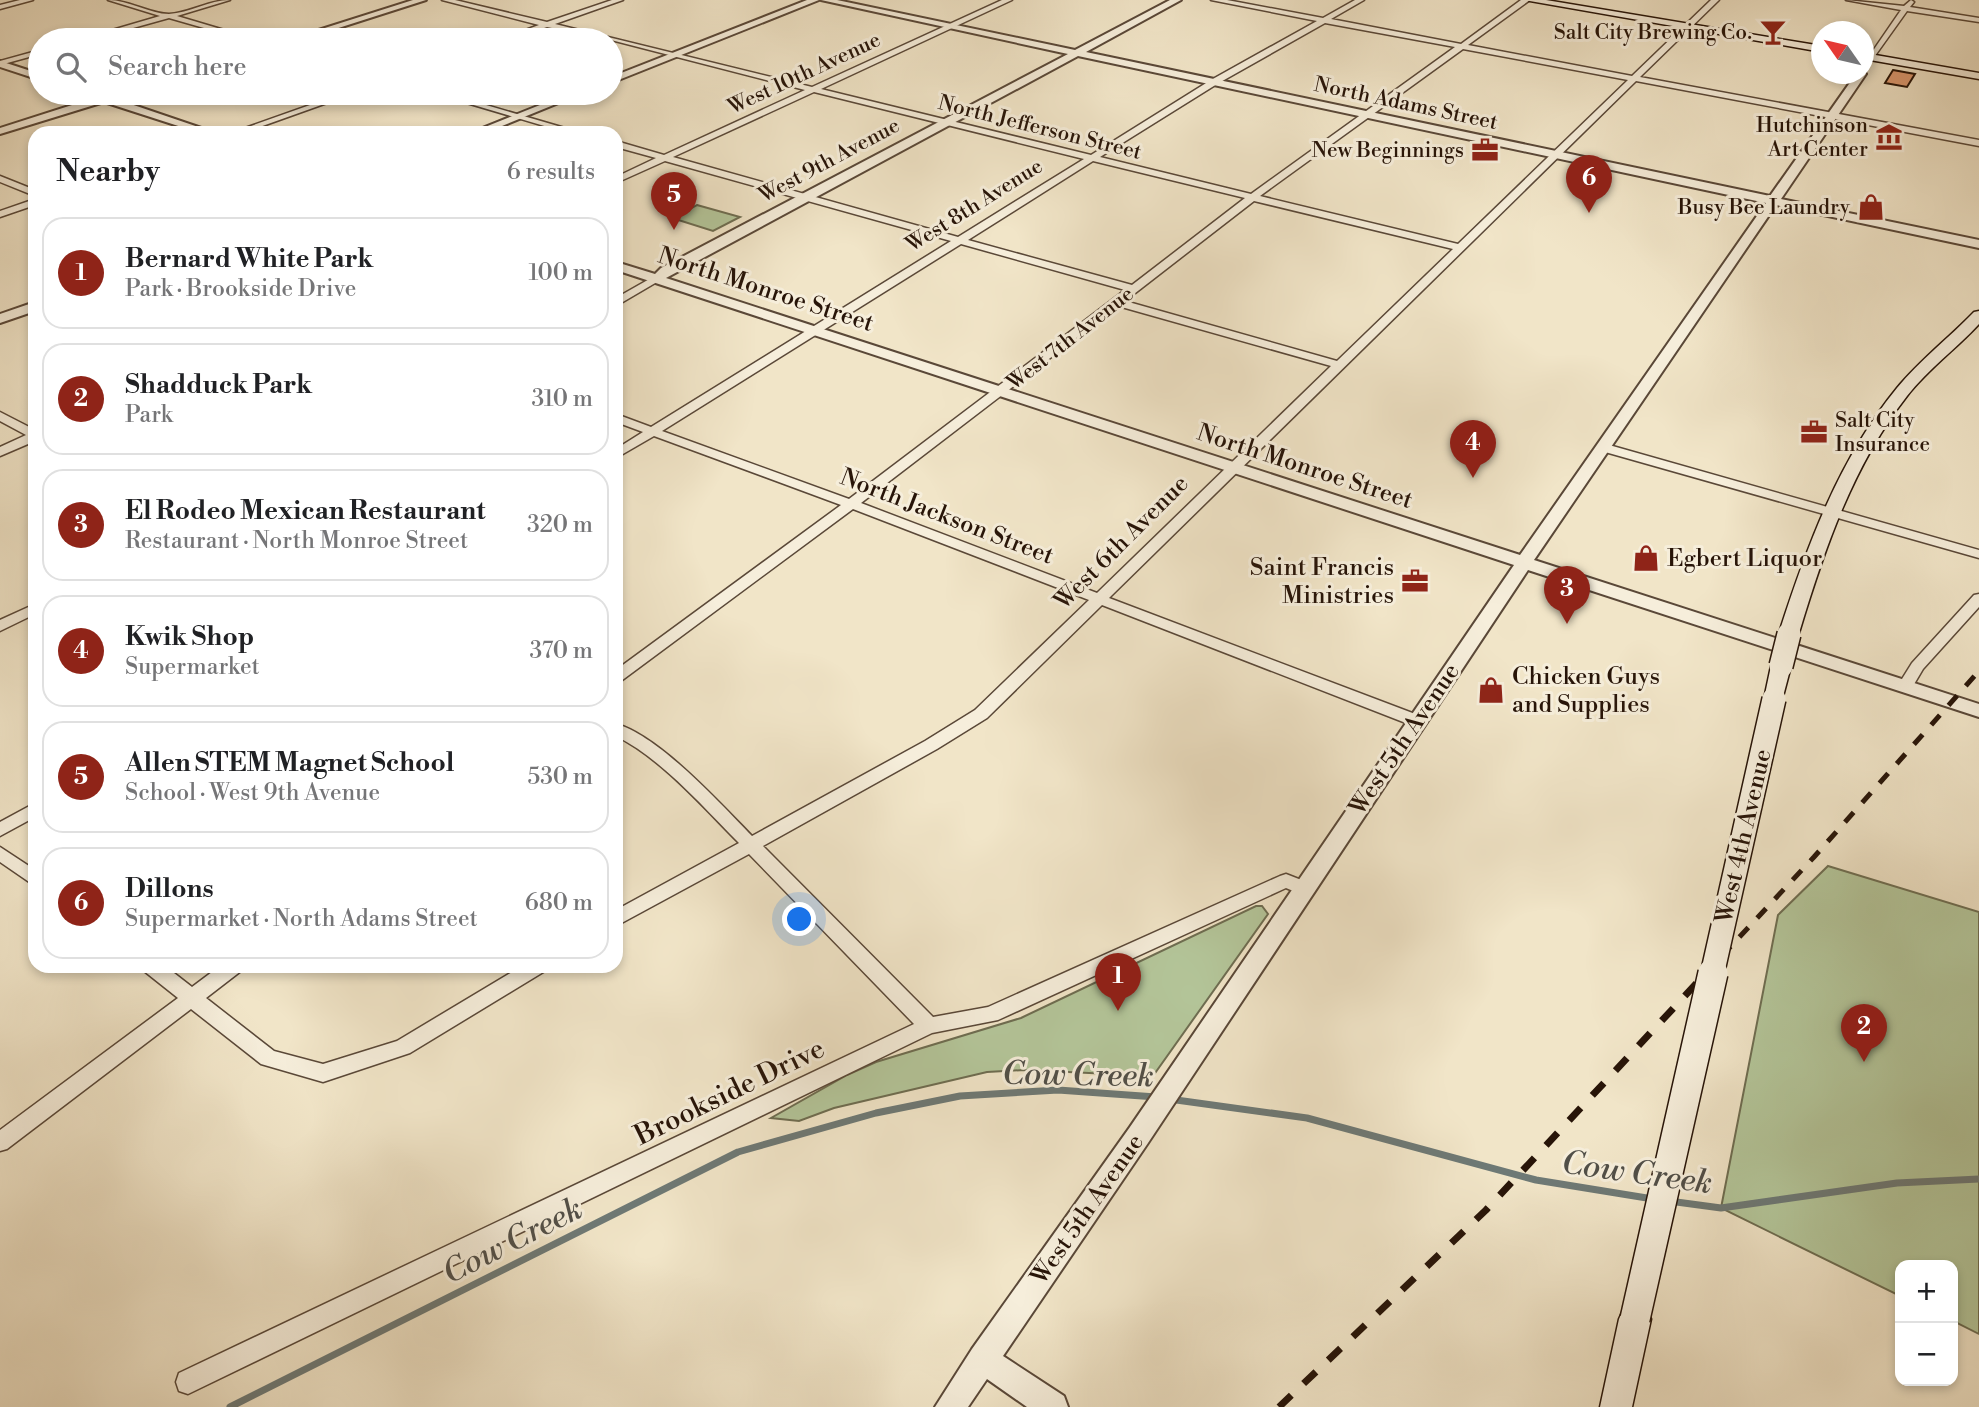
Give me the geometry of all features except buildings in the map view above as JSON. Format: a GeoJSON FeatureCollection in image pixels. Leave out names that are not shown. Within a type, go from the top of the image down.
{"type":"FeatureCollection","features":[{"type":"Feature","properties":{"kind":"main road"},"geometry":{"type":"LineString","coordinates":[[1527,0],[1811,47]]}},
{"type":"Feature","properties":{"kind":"main road"},"geometry":{"type":"LineString","coordinates":[[1874,58],[1979,76]]}},
{"type":"Feature","properties":{"kind":"main road","name":"West 4th Avenue"},"geometry":{"type":"LineString","coordinates":[[1616,1407],[1781,666],[1808,571],[1832,513],[1867,444],[1904,391],[1979,315]]}},
{"type":"Feature","properties":{"kind":"street"},"geometry":{"type":"LineString","coordinates":[[0,8],[29,0]]}},
{"type":"Feature","properties":{"kind":"street"},"geometry":{"type":"LineString","coordinates":[[112,0],[212,28]]}},
{"type":"Feature","properties":{"kind":"street"},"geometry":{"type":"LineString","coordinates":[[126,28],[226,0]]}},
{"type":"Feature","properties":{"kind":"street"},"geometry":{"type":"LineString","coordinates":[[331,28],[422,0]]}},
{"type":"Feature","properties":{"kind":"street","name":"North Jefferson Street"},"geometry":{"type":"LineString","coordinates":[[446,0],[560,28]]}},
{"type":"Feature","properties":{"kind":"street"},"geometry":{"type":"LineString","coordinates":[[538,28],[618,0]]}},
{"type":"Feature","properties":{"kind":"street"},"geometry":{"type":"LineString","coordinates":[[623,75],[815,0]]}},
{"type":"Feature","properties":{"kind":"street","name":"North Adams Street"},"geometry":{"type":"LineString","coordinates":[[825,0],[1979,244]]}},
{"type":"Feature","properties":{"kind":"street","name":"West 10th Avenue"},"geometry":{"type":"LineString","coordinates":[[623,177],[1008,0]]}},
{"type":"Feature","properties":{"kind":"street","name":"West 9th Avenue"},"geometry":{"type":"LineString","coordinates":[[623,299],[666,271],[1177,0]]}},
{"type":"Feature","properties":{"kind":"street"},"geometry":{"type":"LineString","coordinates":[[1215,0],[1979,143]]}},
{"type":"Feature","properties":{"kind":"street","name":"West 8th Avenue"},"geometry":{"type":"LineString","coordinates":[[623,450],[1214,82],[1360,0]]}},
{"type":"Feature","properties":{"kind":"street","name":"West 7th Avenue"},"geometry":{"type":"LineString","coordinates":[[623,672],[852,504],[1253,197],[1527,0]]}},
{"type":"Feature","properties":{"kind":"street","name":"West 6th Avenue"},"geometry":{"type":"LineString","coordinates":[[623,915],[748,844],[932,746],[981,714],[1715,0]]}},
{"type":"Feature","properties":{"kind":"street"},"geometry":{"type":"LineString","coordinates":[[1850,0],[1979,20]]}},
{"type":"Feature","properties":{"kind":"street"},"geometry":{"type":"LineString","coordinates":[[1874,49],[1911,0]]}},
{"type":"Feature","properties":{"kind":"street","name":"North Jefferson Street"},"geometry":{"type":"LineString","coordinates":[[623,43],[1460,248]]}},
{"type":"Feature","properties":{"kind":"street"},"geometry":{"type":"LineString","coordinates":[[0,64],[28,56]]}},
{"type":"Feature","properties":{"kind":"street"},"geometry":{"type":"LineString","coordinates":[[0,64],[28,73]]}},
{"type":"Feature","properties":{"kind":"street","name":"West 5th Avenue"},"geometry":{"type":"LineString","coordinates":[[950,1407],[1139,1135],[1602,447],[1853,84]]}},
{"type":"Feature","properties":{"kind":"street"},"geometry":{"type":"LineString","coordinates":[[0,131],[83,105]]}},
{"type":"Feature","properties":{"kind":"street"},"geometry":{"type":"LineString","coordinates":[[126,105],[190,126]]}},
{"type":"Feature","properties":{"kind":"street"},"geometry":{"type":"LineString","coordinates":[[255,126],[316,105]]}},
{"type":"Feature","properties":{"kind":"street"},"geometry":{"type":"LineString","coordinates":[[480,105],[554,126]]}},
{"type":"Feature","properties":{"kind":"street"},"geometry":{"type":"LineString","coordinates":[[493,126],[547,105]]}},
{"type":"Feature","properties":{"kind":"street"},"geometry":{"type":"LineString","coordinates":[[623,146],[1133,289]]}},
{"type":"Feature","properties":{"kind":"street"},"geometry":{"type":"LineString","coordinates":[[0,179],[28,190]]}},
{"type":"Feature","properties":{"kind":"street"},"geometry":{"type":"LineString","coordinates":[[0,214],[28,204]]}},
{"type":"Feature","properties":{"kind":"street","name":"North Monroe Street"},"geometry":{"type":"LineString","coordinates":[[623,268],[1979,711]]}},
{"type":"Feature","properties":{"kind":"street"},"geometry":{"type":"LineString","coordinates":[[1117,302],[1339,365]]}},
{"type":"Feature","properties":{"kind":"street"},"geometry":{"type":"LineString","coordinates":[[0,319],[28,309]]}},
{"type":"Feature","properties":{"kind":"street"},"geometry":{"type":"LineString","coordinates":[[0,416],[28,432]]}},
{"type":"Feature","properties":{"kind":"street","name":"North Jackson Street"},"geometry":{"type":"LineString","coordinates":[[623,421],[852,504],[1417,721]]}},
{"type":"Feature","properties":{"kind":"street"},"geometry":{"type":"LineString","coordinates":[[0,452],[28,439]]}},
{"type":"Feature","properties":{"kind":"street"},"geometry":{"type":"LineString","coordinates":[[1602,447],[1979,554]]}},
{"type":"Feature","properties":{"kind":"street"},"geometry":{"type":"LineString","coordinates":[[1905,687],[1917,666],[1979,598]]}},
{"type":"Feature","properties":{"kind":"street"},"geometry":{"type":"LineString","coordinates":[[0,626],[28,612]]}},
{"type":"Feature","properties":{"kind":"street"},"geometry":{"type":"LineString","coordinates":[[623,732],[634,738],[692,785],[929,1026]]}},
{"type":"Feature","properties":{"kind":"street"},"geometry":{"type":"LineString","coordinates":[[0,830],[28,813]]}},
{"type":"Feature","properties":{"kind":"street"},"geometry":{"type":"LineString","coordinates":[[0,853],[28,874]]}},
{"type":"Feature","properties":{"kind":"street","name":"Brookside Drive"},"geometry":{"type":"LineString","coordinates":[[188,1382],[929,1026],[991,1014],[1286,881],[1303,888]]}},
{"type":"Feature","properties":{"kind":"street"},"geometry":{"type":"LineString","coordinates":[[160,973],[268,1058],[323,1073],[403,1047],[526,973]]}},
{"type":"Feature","properties":{"kind":"street"},"geometry":{"type":"LineString","coordinates":[[0,1142],[225,973]]}},
{"type":"Feature","properties":{"kind":"street"},"geometry":{"type":"LineString","coordinates":[[982,1359],[1053,1407]]}},
{"type":"Feature","properties":{"kind":"green space"},"geometry":{"type":"Polygon","coordinates":[[[697,205],[740,217],[713,231],[672,218],[697,205]]]}},
{"type":"Feature","properties":{"kind":"green space"},"geometry":{"type":"Polygon","coordinates":[[[1828,866],[1979,912],[1979,1334],[1958,1324],[1958,1260],[1895,1260],[1895,1294],[1721,1208],[1778,915],[1828,866]]]}},
{"type":"Feature","properties":{"kind":"green space"},"geometry":{"type":"Polygon","coordinates":[[[1256,906],[1262,906],[1268,914],[1153,1076],[1025,1070],[987,1072],[834,1108],[799,1121],[771,1118],[847,1075],[876,1062],[1021,1018],[1256,906]]]}},
{"type":"Feature","properties":{"kind":"waterway","name":"Cow Creek"},"geometry":{"type":"LineString","coordinates":[[230,1407],[738,1152],[876,1113],[960,1096],[1058,1090],[1156,1097]]}},
{"type":"Feature","properties":{"kind":"waterway","name":"Cow Creek"},"geometry":{"type":"LineString","coordinates":[[1169,1099],[1307,1118],[1536,1180],[1653,1199]]}},
{"type":"Feature","properties":{"kind":"waterway","name":"Cow Creek"},"geometry":{"type":"LineString","coordinates":[[1669,1201],[1721,1208],[1897,1183],[1979,1179]]}},
{"type":"Feature","properties":{"kind":"railway"},"geometry":{"type":"LineString","coordinates":[[1704,975],[1814,857],[1979,671]]}},
{"type":"Feature","properties":{"kind":"railway"},"geometry":{"type":"LineString","coordinates":[[1279,1407],[1486,1210],[1706,973]]}},
{"type":"Feature","properties":{"kind":"place","name":"Salt City Brewing Co."},"geometry":{"type":"Point","coordinates":[1773,32]}},
{"type":"Feature","properties":{"kind":"place","name":"Hutchinson Art Center"},"geometry":{"type":"Point","coordinates":[1889,137]}},
{"type":"Feature","properties":{"kind":"place","name":"New Beginnings"},"geometry":{"type":"Point","coordinates":[1485,150]}},
{"type":"Feature","properties":{"kind":"place","name":"Busy Bee Laundry"},"geometry":{"type":"Point","coordinates":[1871,207]}},
{"type":"Feature","properties":{"kind":"place","name":"Dillons"},"geometry":{"type":"Point","coordinates":[1589,213]}},
{"type":"Feature","properties":{"kind":"place","name":"Allen STEM Magnet School"},"geometry":{"type":"Point","coordinates":[674,230]}},
{"type":"Feature","properties":{"kind":"place","name":"Salt City Insurance"},"geometry":{"type":"Point","coordinates":[1814,432]}},
{"type":"Feature","properties":{"kind":"place","name":"Kwik Shop"},"geometry":{"type":"Point","coordinates":[1473,478]}},
{"type":"Feature","properties":{"kind":"place","name":"Egbert Liquor"},"geometry":{"type":"Point","coordinates":[1646,558]}},
{"type":"Feature","properties":{"kind":"place","name":"Saint Francis Ministries"},"geometry":{"type":"Point","coordinates":[1415,581]}},
{"type":"Feature","properties":{"kind":"place","name":"El Rodeo Mexican Restaurant"},"geometry":{"type":"Point","coordinates":[1567,624]}},
{"type":"Feature","properties":{"kind":"place","name":"Chicken Guys and Supplies"},"geometry":{"type":"Point","coordinates":[1491,690]}},
{"type":"Feature","properties":{"kind":"place","name":"Bernard White Park"},"geometry":{"type":"Point","coordinates":[1118,1011]}},
{"type":"Feature","properties":{"kind":"place","name":"Shadduck Park"},"geometry":{"type":"Point","coordinates":[1864,1062]}}]}
